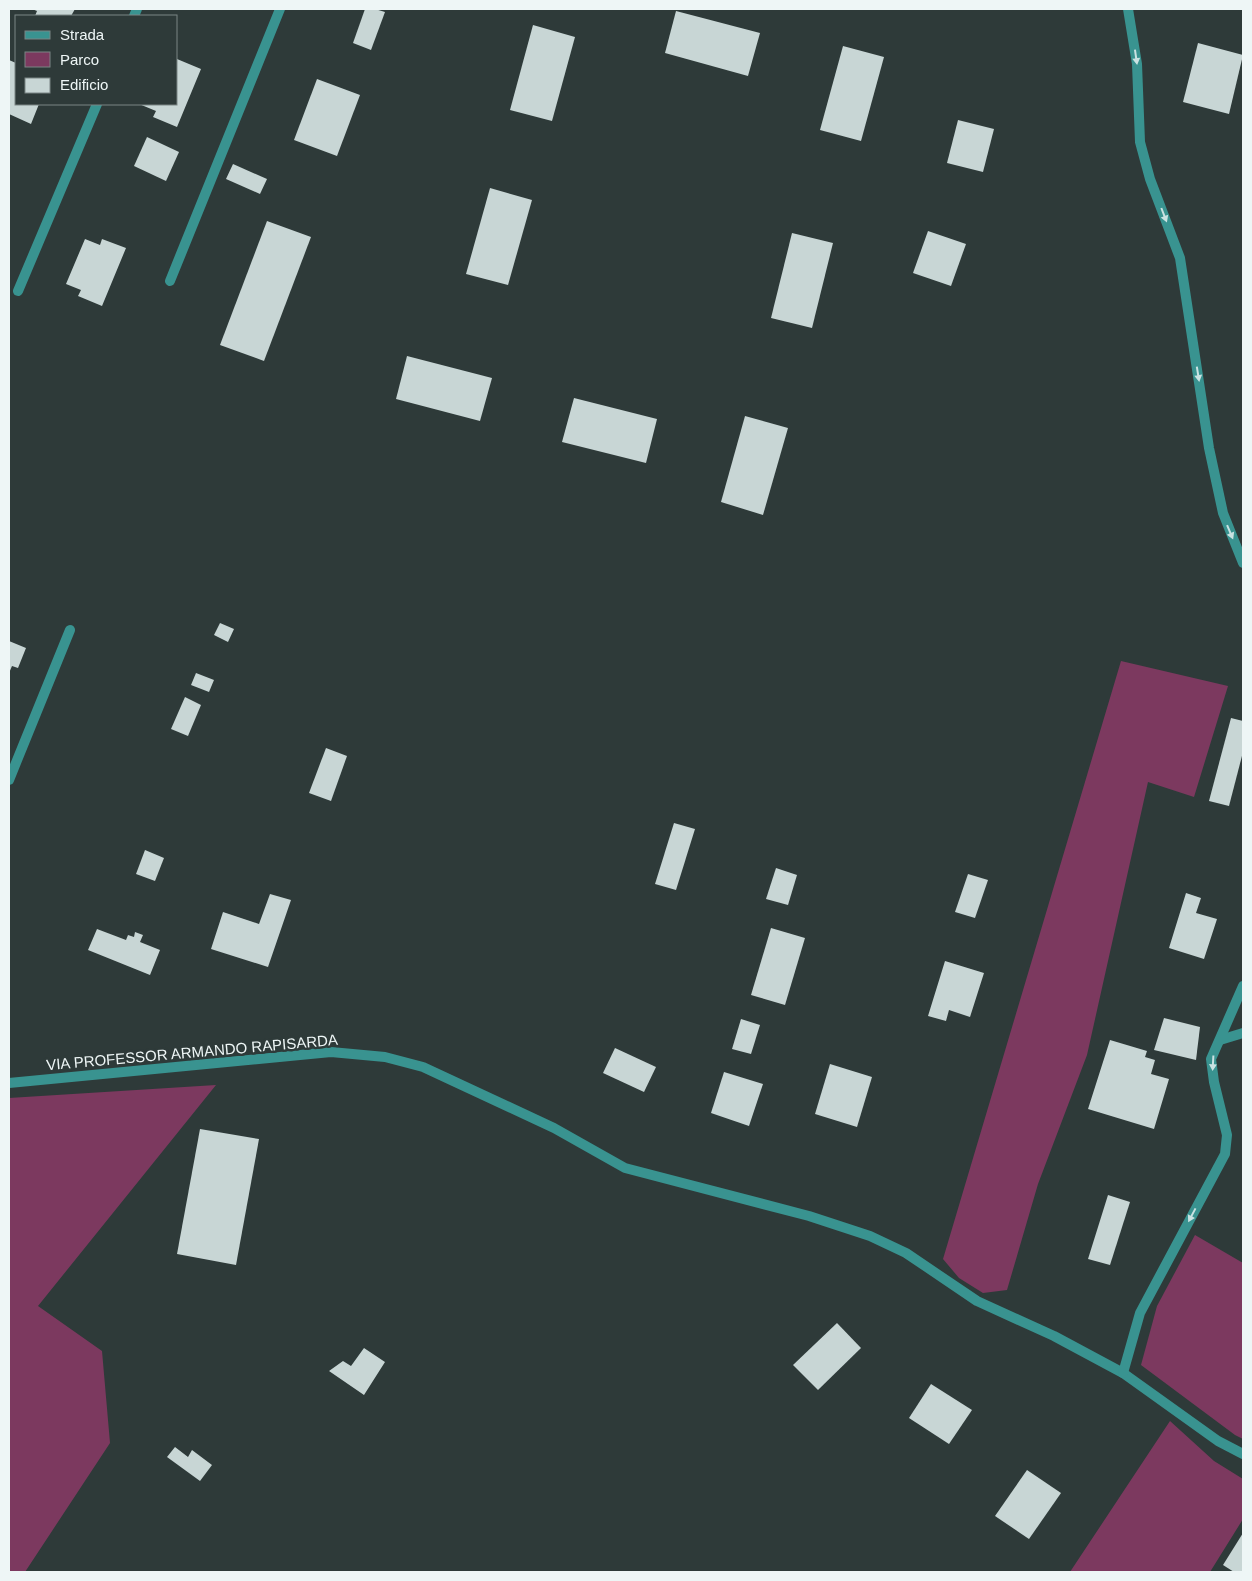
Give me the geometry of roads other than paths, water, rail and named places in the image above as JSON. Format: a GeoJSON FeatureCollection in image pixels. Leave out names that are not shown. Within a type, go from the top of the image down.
{"type":"FeatureCollection","features":[{"type":"Feature","properties":{"kind":"street"},"geometry":{"type":"LineString","coordinates":[[170,282],[280,9]]}},
{"type":"Feature","properties":{"kind":"street"},"geometry":{"type":"LineString","coordinates":[[1128,9],[1137,64],[1140,142],[1150,179],[1180,258],[1209,448],[1222,513],[1243,563]]}},
{"type":"Feature","properties":{"kind":"street"},"geometry":{"type":"LineString","coordinates":[[18,291],[97,105]]}},
{"type":"Feature","properties":{"kind":"street"},"geometry":{"type":"LineString","coordinates":[[9,780],[70,630]]}},
{"type":"Feature","properties":{"kind":"street"},"geometry":{"type":"LineString","coordinates":[[1122,1373],[1140,1313],[1225,1154],[1227,1135],[1214,1082],[1211,1059],[1243,986]]}},
{"type":"Feature","properties":{"kind":"street"},"geometry":{"type":"LineString","coordinates":[[1220,1040],[1243,1033]]}},
{"type":"Feature","properties":{"kind":"street","name":"VIA PROFESSOR ARMANDO RAPISARDA"},"geometry":{"type":"LineString","coordinates":[[9,1082],[332,1052],[386,1057],[423,1067],[554,1128],[624,1168],[809,1216],[870,1236],[906,1253],[977,1301],[1054,1336],[1122,1373],[1218,1441],[1243,1454]]}}]}
